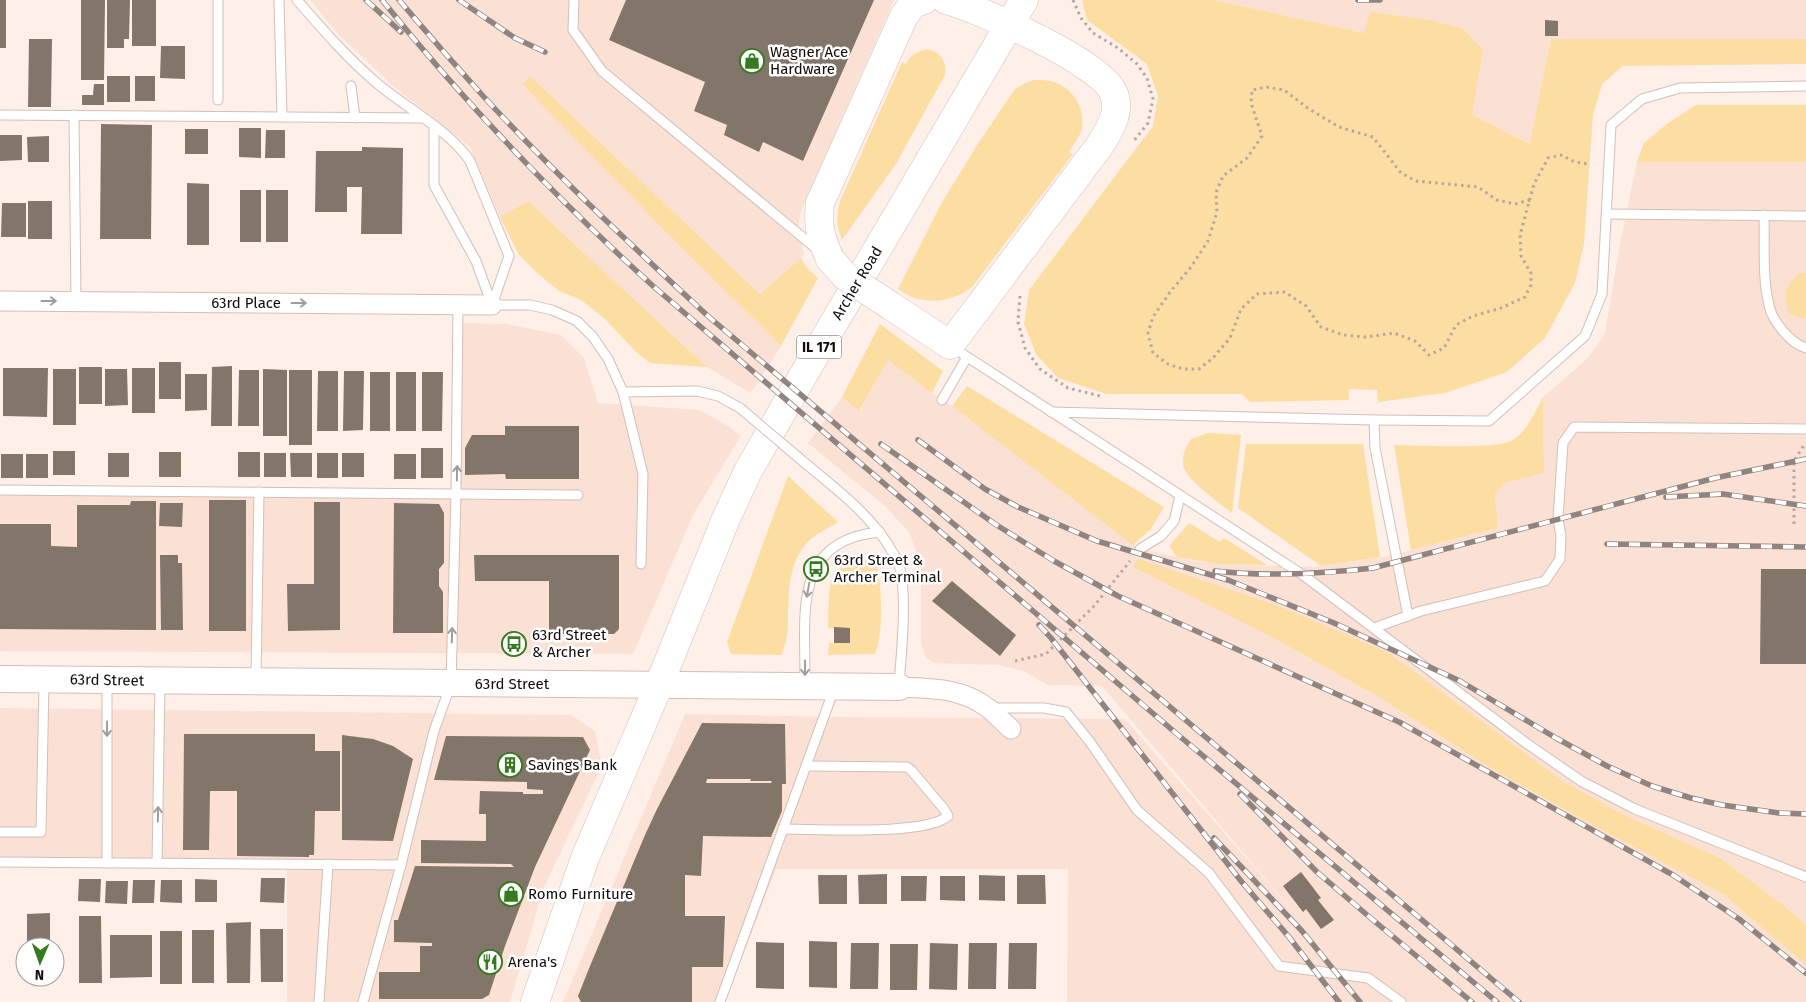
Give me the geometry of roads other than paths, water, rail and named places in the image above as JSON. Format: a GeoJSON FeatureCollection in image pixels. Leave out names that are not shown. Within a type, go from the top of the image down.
{"type":"FeatureCollection","features":[{"type":"Feature","properties":{"kind":"main road"},"geometry":{"type":"LineString","coordinates":[[924,0],[913,4],[904,16],[820,203],[818,218],[820,234],[830,259],[845,276],[959,351],[1111,128],[1116,114],[1116,101],[1113,91],[1104,78],[1086,65],[1009,25],[966,6],[946,0]]}},
{"type":"Feature","properties":{"kind":"main road","name":"Archer Road"},"geometry":{"type":"LineString","coordinates":[[659,685],[725,521],[748,471],[1024,0]]}},
{"type":"Feature","properties":{"kind":"main road","name":"63rd Street"},"geometry":{"type":"LineString","coordinates":[[0,680],[899,688]]}},
{"type":"Feature","properties":{"kind":"main road","name":"IL 171"},"geometry":{"type":"LineString","coordinates":[[535,1002],[585,858],[659,685]]}},
{"type":"Feature","properties":{"kind":"street","name":"63rd Place"},"geometry":{"type":"LineString","coordinates":[[0,301],[492,305]]}},
{"type":"Feature","properties":{"kind":"street","name":"63rd Street"},"geometry":{"type":"LineString","coordinates":[[899,688],[931,688],[952,691],[971,698],[989,708],[1011,729]]}},
{"type":"Feature","properties":{"kind":"lane"},"geometry":{"type":"LineString","coordinates":[[218,0],[218,100]]}},
{"type":"Feature","properties":{"kind":"lane"},"geometry":{"type":"LineString","coordinates":[[279,0],[282,117]]}},
{"type":"Feature","properties":{"kind":"lane"},"geometry":{"type":"LineString","coordinates":[[297,0],[350,59],[379,85],[463,150],[470,161],[509,256],[492,305]]}},
{"type":"Feature","properties":{"kind":"lane"},"geometry":{"type":"LineString","coordinates":[[574,0],[573,30],[602,71],[830,259]]}},
{"type":"Feature","properties":{"kind":"lane"},"geometry":{"type":"LineString","coordinates":[[351,86],[355,118]]}},
{"type":"Feature","properties":{"kind":"lane"},"geometry":{"type":"LineString","coordinates":[[1052,412],[1489,421],[1585,336],[1602,294],[1611,125],[1642,99],[1680,88],[1806,86]]}},
{"type":"Feature","properties":{"kind":"lane"},"geometry":{"type":"LineString","coordinates":[[0,115],[423,118]]}},
{"type":"Feature","properties":{"kind":"lane"},"geometry":{"type":"LineString","coordinates":[[74,115],[76,302]]}},
{"type":"Feature","properties":{"kind":"lane"},"geometry":{"type":"LineString","coordinates":[[434,127],[434,185],[476,261],[492,305]]}},
{"type":"Feature","properties":{"kind":"lane"},"geometry":{"type":"LineString","coordinates":[[1607,214],[1806,216]]}},
{"type":"Feature","properties":{"kind":"lane"},"geometry":{"type":"LineString","coordinates":[[1764,215],[1769,307],[1783,332],[1799,346],[1806,348]]}},
{"type":"Feature","properties":{"kind":"lane"},"geometry":{"type":"LineString","coordinates":[[363,1002],[402,865],[434,731],[451,684],[458,305]]}},
{"type":"Feature","properties":{"kind":"lane"},"geometry":{"type":"LineString","coordinates":[[492,305],[530,305],[552,310],[576,321],[593,337],[608,358],[623,392],[643,474],[641,564]]}},
{"type":"Feature","properties":{"kind":"lane"},"geometry":{"type":"LineString","coordinates":[[942,400],[959,351],[1303,575],[1526,743],[1581,781],[1635,809],[1806,878]]}},
{"type":"Feature","properties":{"kind":"lane"},"geometry":{"type":"LineString","coordinates":[[623,392],[696,391],[718,396],[740,408],[865,514],[880,532],[897,560],[902,584],[903,615],[899,688]]}},
{"type":"Feature","properties":{"kind":"lane"},"geometry":{"type":"LineString","coordinates":[[1374,420],[1375,448],[1408,616]]}},
{"type":"Feature","properties":{"kind":"lane"},"geometry":{"type":"LineString","coordinates":[[1374,628],[1421,611],[1545,580],[1560,559],[1562,536],[1558,519],[1563,443],[1574,427],[1806,428]]}},
{"type":"Feature","properties":{"kind":"lane"},"geometry":{"type":"LineString","coordinates":[[0,490],[578,495]]}},
{"type":"Feature","properties":{"kind":"lane"},"geometry":{"type":"LineString","coordinates":[[256,682],[259,492]]}},
{"type":"Feature","properties":{"kind":"lane"},"geometry":{"type":"LineString","coordinates":[[1140,549],[1161,536],[1174,521],[1180,496]]}},
{"type":"Feature","properties":{"kind":"lane"},"geometry":{"type":"LineString","coordinates":[[805,686],[806,607],[808,586],[815,568],[823,555],[837,544],[852,536],[880,532]]}},
{"type":"Feature","properties":{"kind":"lane"},"geometry":{"type":"LineString","coordinates":[[0,832],[41,832],[44,680]]}},
{"type":"Feature","properties":{"kind":"lane"},"geometry":{"type":"LineString","coordinates":[[107,680],[107,863]]}},
{"type":"Feature","properties":{"kind":"lane"},"geometry":{"type":"LineString","coordinates":[[158,863],[160,681]]}},
{"type":"Feature","properties":{"kind":"lane"},"geometry":{"type":"LineString","coordinates":[[720,1002],[835,687]]}},
{"type":"Feature","properties":{"kind":"lane"},"geometry":{"type":"LineString","coordinates":[[989,708],[1044,708],[1066,712],[1090,742],[1137,810],[1209,874],[1279,966],[1368,978],[1401,1002]]}},
{"type":"Feature","properties":{"kind":"lane"},"geometry":{"type":"LineString","coordinates":[[783,829],[884,830],[942,821],[948,816],[916,776],[907,768],[806,766]]}},
{"type":"Feature","properties":{"kind":"lane"},"geometry":{"type":"LineString","coordinates":[[0,862],[402,865]]}},
{"type":"Feature","properties":{"kind":"lane"},"geometry":{"type":"LineString","coordinates":[[319,1002],[328,864]]}},
{"type":"Feature","properties":{"kind":"railway"},"geometry":{"type":"LineString","coordinates":[[366,0],[401,32]]}},
{"type":"Feature","properties":{"kind":"railway"},"geometry":{"type":"LineString","coordinates":[[382,0],[445,75],[546,184],[653,286],[1177,734],[1497,1002]]}},
{"type":"Feature","properties":{"kind":"railway"},"geometry":{"type":"LineString","coordinates":[[399,0],[484,97],[538,154],[709,317],[1519,1002]]}},
{"type":"Feature","properties":{"kind":"railway"},"geometry":{"type":"LineString","coordinates":[[459,0],[515,38],[545,52]]}},
{"type":"Feature","properties":{"kind":"railway"},"geometry":{"type":"LineString","coordinates":[[1358,0],[1380,0]]}},
{"type":"Feature","properties":{"kind":"railway"},"geometry":{"type":"LineString","coordinates":[[918,440],[985,489],[1018,507],[1097,541],[1228,580],[1334,623],[1460,681],[1607,766],[1652,786],[1722,805],[1779,813],[1806,814]]}},
{"type":"Feature","properties":{"kind":"railway"},"geometry":{"type":"LineString","coordinates":[[881,444],[995,524],[1054,561],[1118,596],[1399,722],[1673,875],[1739,919],[1806,973]]}},
{"type":"Feature","properties":{"kind":"railway"},"geometry":{"type":"LineString","coordinates":[[1215,571],[1294,574],[1373,568],[1715,478],[1806,459]]}},
{"type":"Feature","properties":{"kind":"railway"},"geometry":{"type":"LineString","coordinates":[[1666,497],[1723,494],[1806,506]]}},
{"type":"Feature","properties":{"kind":"railway"},"geometry":{"type":"LineString","coordinates":[[1607,544],[1806,547]]}},
{"type":"Feature","properties":{"kind":"railway"},"geometry":{"type":"LineString","coordinates":[[1039,625],[1339,1002]]}},
{"type":"Feature","properties":{"kind":"railway"},"geometry":{"type":"LineString","coordinates":[[1240,794],[1317,872],[1472,1002]]}},
{"type":"Feature","properties":{"kind":"railway"},"geometry":{"type":"LineString","coordinates":[[1214,838],[1302,931],[1360,1002]]}},
{"type":"Feature","properties":{"kind":"place","name":"Wagner Ace Hardware"},"geometry":{"type":"Point","coordinates":[752,61]}},
{"type":"Feature","properties":{"kind":"place","name":"63rd Street & Archer Terminal"},"geometry":{"type":"Point","coordinates":[816,569]}},
{"type":"Feature","properties":{"kind":"place","name":"63rd Street & Archer"},"geometry":{"type":"Point","coordinates":[514,644]}},
{"type":"Feature","properties":{"kind":"place","name":"Savings Bank"},"geometry":{"type":"Point","coordinates":[510,765]}},
{"type":"Feature","properties":{"kind":"place","name":"Romo Furniture"},"geometry":{"type":"Point","coordinates":[511,894]}},
{"type":"Feature","properties":{"kind":"place","name":"Arena's"},"geometry":{"type":"Point","coordinates":[490,962]}}]}
